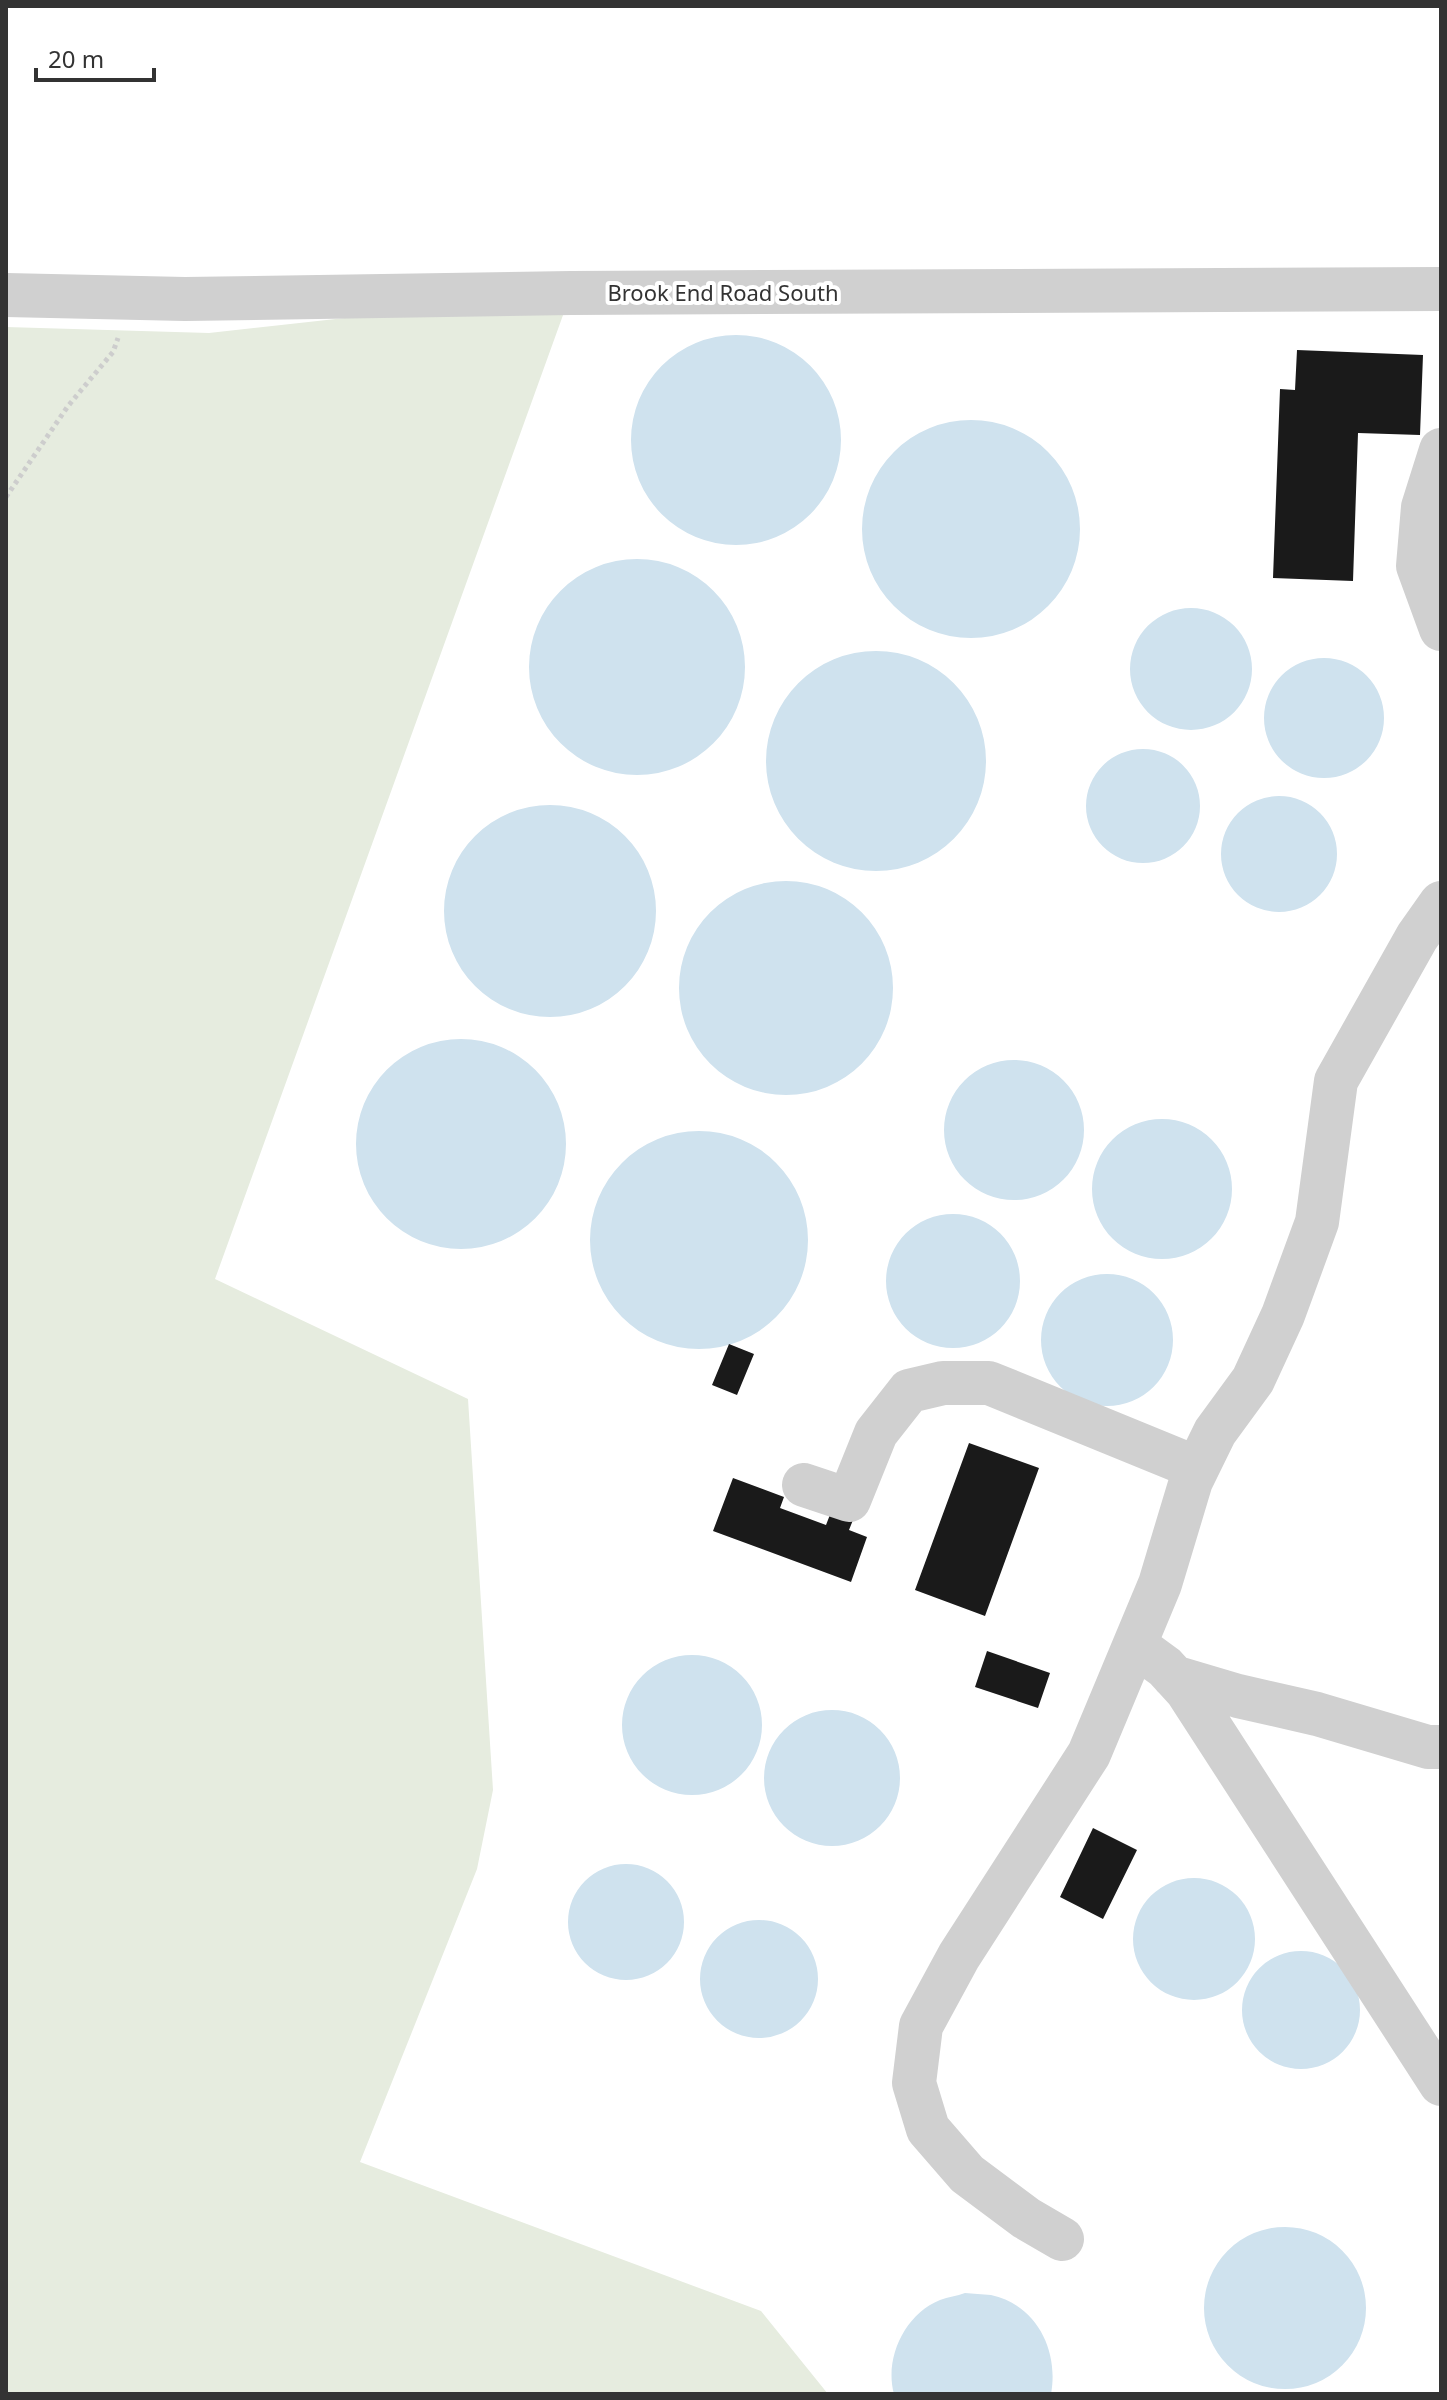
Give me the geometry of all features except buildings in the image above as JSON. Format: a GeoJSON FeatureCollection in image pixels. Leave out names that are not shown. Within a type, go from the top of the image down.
{"type":"FeatureCollection","features":[{"type":"Feature","properties":{"kind":"street","name":"Brook End Road South"},"geometry":{"type":"LineString","coordinates":[[6,295],[135,298],[1441,289]]}},
{"type":"Feature","properties":{"kind":"street"},"geometry":{"type":"LineString","coordinates":[[1441,450],[1423,507],[1418,566],[1441,629]]}},
{"type":"Feature","properties":{"kind":"street"},"geometry":{"type":"LineString","coordinates":[[1062,2239],[1026,2218],[967,2174],[928,2129],[914,2083],[921,2026],[959,1956],[1089,1754],[1160,1584],[1197,1468],[1215,1432],[1253,1380],[1283,1315],[1313,1235],[1336,1081],[1417,937],[1441,903]]}},
{"type":"Feature","properties":{"kind":"street"},"geometry":{"type":"LineString","coordinates":[[804,1485],[849,1500],[876,1433],[909,1391],[943,1383],[989,1383],[1197,1468]]}},
{"type":"Feature","properties":{"kind":"street"},"geometry":{"type":"LineString","coordinates":[[1135,1645],[1165,1667],[1187,1691],[1441,2084]]}},
{"type":"Feature","properties":{"kind":"street"},"geometry":{"type":"LineString","coordinates":[[1174,1677],[1428,1747],[1441,1747]]}},
{"type":"Feature","properties":{"kind":"path"},"geometry":{"type":"LineString","coordinates":[[6,497],[68,406],[113,352],[135,298]]}},
{"type":"Feature","properties":{"kind":"shaded area"},"geometry":{"type":"Polygon","coordinates":[[[571,293],[215,1279],[468,1399],[493,1790],[477,1869],[360,2162],[761,2311],[828,2394],[6,2394],[6,327],[209,333],[571,293]]]}},
{"type":"Feature","properties":{"kind":"water"},"geometry":{"type":"Polygon","coordinates":[[[736,335],[776,343],[810,366],[833,400],[841,440],[833,480],[810,514],[776,537],[736,545],[696,537],[662,514],[639,480],[631,440],[639,400],[662,366],[696,343],[736,335]]]}},
{"type":"Feature","properties":{"kind":"water"},"geometry":{"type":"Polygon","coordinates":[[[971,420],[1013,429],[1048,452],[1071,487],[1080,529],[1071,571],[1048,606],[1013,629],[971,638],[929,629],[894,606],[871,571],[862,529],[871,487],[894,452],[929,429],[971,420]]]}},
{"type":"Feature","properties":{"kind":"water"},"geometry":{"type":"Polygon","coordinates":[[[637,559],[678,567],[697,577],[713,591],[727,607],[737,626],[745,667],[737,708],[727,727],[713,743],[697,757],[678,767],[637,775],[596,767],[577,757],[561,743],[547,727],[537,708],[529,667],[537,626],[547,607],[561,591],[577,577],[596,567],[637,559]]]}},
{"type":"Feature","properties":{"kind":"water"},"geometry":{"type":"Polygon","coordinates":[[[1191,608],[1214,613],[1234,626],[1247,646],[1252,669],[1247,692],[1234,712],[1214,725],[1191,730],[1168,725],[1148,712],[1135,692],[1130,669],[1135,646],[1148,626],[1168,613],[1191,608]]]}},
{"type":"Feature","properties":{"kind":"water"},"geometry":{"type":"Polygon","coordinates":[[[876,651],[897,653],[918,660],[954,683],[977,719],[984,740],[984,782],[977,803],[954,839],[918,862],[897,869],[876,871],[855,869],[834,862],[798,839],[775,803],[768,782],[766,761],[768,740],[775,719],[798,683],[834,660],[855,653],[876,651]]]}},
{"type":"Feature","properties":{"kind":"water"},"geometry":{"type":"Polygon","coordinates":[[[1324,658],[1347,663],[1366,676],[1379,695],[1384,718],[1379,741],[1366,760],[1347,773],[1324,778],[1301,773],[1282,760],[1269,741],[1264,718],[1269,695],[1282,676],[1301,663],[1324,658]]]}},
{"type":"Feature","properties":{"kind":"water"},"geometry":{"type":"Polygon","coordinates":[[[1143,749],[1165,753],[1184,765],[1196,784],[1200,806],[1196,828],[1184,847],[1165,859],[1143,863],[1121,859],[1102,847],[1090,828],[1086,806],[1090,784],[1102,765],[1121,753],[1143,749]]]}},
{"type":"Feature","properties":{"kind":"water"},"geometry":{"type":"Polygon","coordinates":[[[1279,796],[1301,801],[1320,813],[1332,832],[1337,854],[1332,876],[1320,895],[1301,907],[1279,912],[1257,907],[1238,895],[1226,876],[1221,854],[1226,832],[1238,813],[1257,801],[1279,796]]]}},
{"type":"Feature","properties":{"kind":"water"},"geometry":{"type":"Polygon","coordinates":[[[550,805],[590,813],[625,836],[648,871],[656,911],[648,951],[625,986],[590,1009],[550,1017],[510,1009],[475,986],[452,951],[444,911],[452,871],[475,836],[510,813],[550,805]]]}},
{"type":"Feature","properties":{"kind":"water"},"geometry":{"type":"Polygon","coordinates":[[[786,881],[827,889],[862,912],[885,947],[893,988],[885,1029],[862,1064],[827,1087],[786,1095],[745,1087],[710,1064],[687,1029],[679,988],[687,947],[710,912],[745,889],[786,881]]]}},
{"type":"Feature","properties":{"kind":"water"},"geometry":{"type":"Polygon","coordinates":[[[461,1039],[501,1047],[520,1056],[535,1070],[549,1085],[558,1104],[566,1144],[558,1184],[549,1203],[535,1218],[520,1232],[501,1241],[461,1249],[421,1241],[402,1232],[387,1218],[373,1203],[364,1184],[356,1144],[364,1104],[373,1085],[387,1070],[402,1056],[421,1047],[461,1039]]]}},
{"type":"Feature","properties":{"kind":"water"},"geometry":{"type":"Polygon","coordinates":[[[1014,1060],[1041,1065],[1063,1081],[1079,1103],[1084,1130],[1079,1157],[1063,1179],[1041,1195],[1014,1200],[987,1195],[965,1179],[949,1157],[944,1130],[949,1103],[965,1081],[987,1065],[1014,1060]]]}},
{"type":"Feature","properties":{"kind":"water"},"geometry":{"type":"Polygon","coordinates":[[[1162,1119],[1189,1124],[1212,1139],[1227,1162],[1232,1189],[1227,1216],[1212,1239],[1189,1254],[1162,1259],[1135,1254],[1112,1239],[1097,1216],[1092,1189],[1097,1162],[1112,1139],[1135,1124],[1162,1119]]]}},
{"type":"Feature","properties":{"kind":"water"},"geometry":{"type":"Polygon","coordinates":[[[699,1131],[741,1140],[776,1163],[799,1198],[808,1240],[799,1282],[776,1317],[741,1340],[699,1349],[657,1340],[622,1317],[599,1282],[590,1240],[599,1198],[622,1163],[657,1140],[699,1131]]]}},
{"type":"Feature","properties":{"kind":"water"},"geometry":{"type":"Polygon","coordinates":[[[953,1214],[979,1219],[1001,1233],[1015,1255],[1020,1281],[1015,1307],[1001,1329],[979,1343],[953,1348],[927,1343],[905,1329],[891,1307],[886,1281],[891,1255],[905,1233],[927,1219],[953,1214]]]}},
{"type":"Feature","properties":{"kind":"water"},"geometry":{"type":"Polygon","coordinates":[[[1107,1274],[1132,1279],[1154,1293],[1168,1315],[1173,1340],[1168,1365],[1154,1387],[1132,1401],[1107,1406],[1082,1401],[1060,1387],[1046,1365],[1041,1340],[1046,1315],[1060,1293],[1082,1279],[1107,1274]]]}},
{"type":"Feature","properties":{"kind":"water"},"geometry":{"type":"Polygon","coordinates":[[[692,1655],[719,1661],[741,1676],[756,1698],[762,1725],[756,1752],[741,1774],[719,1789],[692,1795],[665,1789],[643,1774],[628,1752],[622,1725],[628,1698],[643,1676],[665,1661],[692,1655]]]}},
{"type":"Feature","properties":{"kind":"water"},"geometry":{"type":"Polygon","coordinates":[[[832,1710],[858,1716],[880,1730],[894,1752],[900,1778],[894,1804],[880,1826],[858,1840],[832,1846],[806,1840],[784,1826],[770,1804],[764,1778],[770,1752],[784,1730],[806,1716],[832,1710]]]}},
{"type":"Feature","properties":{"kind":"water"},"geometry":{"type":"Polygon","coordinates":[[[626,1864],[648,1869],[667,1881],[679,1900],[684,1922],[679,1944],[667,1963],[648,1975],[626,1980],[604,1975],[585,1963],[573,1944],[568,1922],[573,1900],[585,1881],[604,1869],[626,1864]]]}},
{"type":"Feature","properties":{"kind":"water"},"geometry":{"type":"Polygon","coordinates":[[[1194,1878],[1217,1882],[1237,1896],[1251,1916],[1255,1939],[1251,1962],[1237,1982],[1217,1996],[1194,2000],[1171,1996],[1151,1982],[1137,1962],[1133,1939],[1137,1916],[1151,1896],[1171,1882],[1194,1878]]]}},
{"type":"Feature","properties":{"kind":"water"},"geometry":{"type":"Polygon","coordinates":[[[759,1920],[792,1930],[808,1946],[818,1979],[808,2012],[792,2028],[759,2038],[726,2028],[710,2012],[700,1979],[710,1946],[726,1930],[759,1920]]]}},
{"type":"Feature","properties":{"kind":"water"},"geometry":{"type":"Polygon","coordinates":[[[1301,1951],[1323,1956],[1343,1968],[1355,1988],[1360,2010],[1355,2032],[1343,2052],[1323,2064],[1301,2069],[1279,2064],[1259,2052],[1247,2032],[1242,2010],[1247,1988],[1259,1968],[1279,1956],[1301,1951]]]}},
{"type":"Feature","properties":{"kind":"water"},"geometry":{"type":"Polygon","coordinates":[[[1285,2227],[1316,2233],[1343,2250],[1360,2277],[1366,2308],[1360,2339],[1343,2366],[1316,2383],[1285,2389],[1254,2383],[1227,2366],[1210,2339],[1204,2308],[1210,2277],[1227,2250],[1254,2233],[1285,2227]]]}},
{"type":"Feature","properties":{"kind":"water"},"geometry":{"type":"Polygon","coordinates":[[[965,2293],[1007,2300],[1032,2319],[1048,2346],[1053,2378],[1051,2394],[894,2394],[892,2366],[907,2326],[940,2300],[965,2293]]]}}]}
